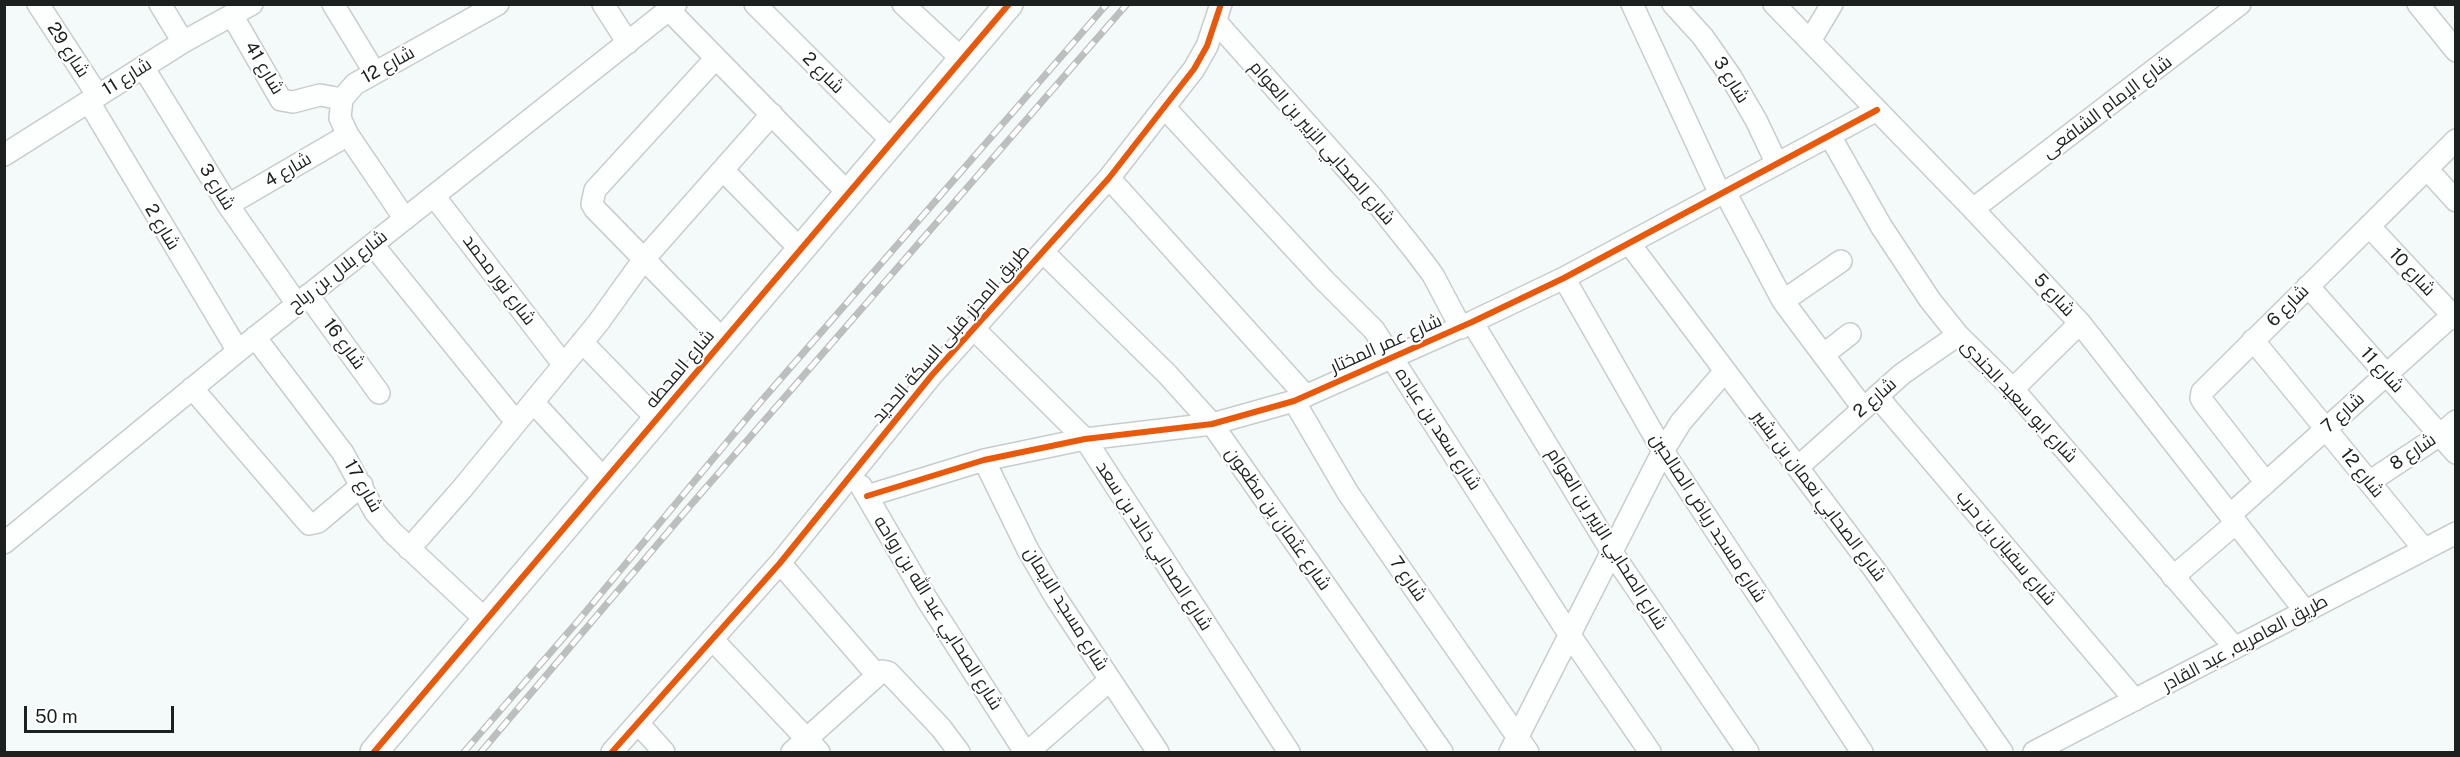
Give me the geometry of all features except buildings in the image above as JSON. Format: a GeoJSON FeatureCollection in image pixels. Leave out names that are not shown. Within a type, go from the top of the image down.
{"type":"FeatureCollection","features":[{"type":"Feature","properties":{"kind":"street","name":"شارع 29"},"geometry":{"type":"LineString","coordinates":[[38,4],[93,99]]}},
{"type":"Feature","properties":{"kind":"street"},"geometry":{"type":"LineString","coordinates":[[160,4],[183,42]]}},
{"type":"Feature","properties":{"kind":"street","name":"شارع 11"},"geometry":{"type":"LineString","coordinates":[[4,155],[183,42],[252,4]]}},
{"type":"Feature","properties":{"kind":"street"},"geometry":{"type":"LineString","coordinates":[[333,4],[375,73]]}},
{"type":"Feature","properties":{"kind":"street","name":"شارع 12"},"geometry":{"type":"LineString","coordinates":[[342,99],[355,84],[466,12],[498,4]]}},
{"type":"Feature","properties":{"kind":"street"},"geometry":{"type":"LineString","coordinates":[[603,4],[628,43]]}},
{"type":"Feature","properties":{"kind":"street","name":"شارع 2"},"geometry":{"type":"LineString","coordinates":[[755,4],[892,141]]}},
{"type":"Feature","properties":{"kind":"street"},"geometry":{"type":"LineString","coordinates":[[903,4],[961,58]]}},
{"type":"Feature","properties":{"kind":"street","name":"شارع المحطه"},"geometry":{"type":"LineString","coordinates":[[375,753],[1009,4]]}},
{"type":"Feature","properties":{"kind":"street","name":"شارع سفيان بن حرب"},"geometry":{"type":"LineString","coordinates":[[1632,4],[1723,193],[1783,301],[1823,355],[1870,402],[2135,700]]}},
{"type":"Feature","properties":{"kind":"street","name":"شارع 3"},"geometry":{"type":"LineString","coordinates":[[1673,4],[1703,37],[1731,77],[1756,120],[1777,164]]}},
{"type":"Feature","properties":{"kind":"street","name":"شارع 5"},"geometry":{"type":"LineString","coordinates":[[1774,4],[1973,208],[2080,323],[2305,611]]}},
{"type":"Feature","properties":{"kind":"street"},"geometry":{"type":"LineString","coordinates":[[1810,41],[1832,4]]}},
{"type":"Feature","properties":{"kind":"street","name":"شارع الإمام الشافعى"},"geometry":{"type":"LineString","coordinates":[[1973,208],[2240,4]]}},
{"type":"Feature","properties":{"kind":"street"},"geometry":{"type":"LineString","coordinates":[[2418,4],[2456,51]]}},
{"type":"Feature","properties":{"kind":"street"},"geometry":{"type":"LineString","coordinates":[[673,7],[716,58],[848,193]]}},
{"type":"Feature","properties":{"kind":"street","name":"شارع بلال بن رباح"},"geometry":{"type":"LineString","coordinates":[[4,543],[255,337],[673,7]]}},
{"type":"Feature","properties":{"kind":"street","name":"طريق المجزر قبلى السكة الحديد"},"geometry":{"type":"LineString","coordinates":[[612,753],[780,563],[925,383],[1109,178],[1194,69],[1207,46],[1219,14]]}},
{"type":"Feature","properties":{"kind":"street","name":"شارع الصحابي الزبير بن العوام"},"geometry":{"type":"LineString","coordinates":[[1219,14],[1415,251],[1467,325],[1611,550],[1748,753]]}},
{"type":"Feature","properties":{"kind":"street","name":"شارع 41"},"geometry":{"type":"LineString","coordinates":[[232,15],[281,100],[293,102],[320,95],[342,99]]}},
{"type":"Feature","properties":{"kind":"street"},"geometry":{"type":"LineString","coordinates":[[716,58],[595,190],[592,197],[595,209],[723,340]]}},
{"type":"Feature","properties":{"kind":"street","name":"شارع 3"},"geometry":{"type":"LineString","coordinates":[[143,67],[228,205],[303,300]]}},
{"type":"Feature","properties":{"kind":"street","name":"شارع 2"},"geometry":{"type":"LineString","coordinates":[[93,99],[238,351]]}},
{"type":"Feature","properties":{"kind":"street"},"geometry":{"type":"LineString","coordinates":[[342,99],[340,118],[348,135],[405,219]]}},
{"type":"Feature","properties":{"kind":"street","name":"شارع سعد بن عباده"},"geometry":{"type":"LineString","coordinates":[[1164,107],[1323,280],[1374,330],[1569,634],[1650,753]]}},
{"type":"Feature","properties":{"kind":"street","name":"شارع عمر المختار"},"geometry":{"type":"LineString","coordinates":[[867,496],[984,460],[1085,439],[1212,424],[1300,398],[1467,325],[1563,278],[1877,110]]}},
{"type":"Feature","properties":{"kind":"street"},"geometry":{"type":"LineString","coordinates":[[409,549],[582,342],[644,259],[772,114]]}},
{"type":"Feature","properties":{"kind":"street","name":"شارع 4"},"geometry":{"type":"LineString","coordinates":[[228,205],[348,135]]}},
{"type":"Feature","properties":{"kind":"street","name":"شارع ابو سعيد الجندى"},"geometry":{"type":"LineString","coordinates":[[1830,136],[1904,264],[1958,335],[2013,389],[2235,648]]}},
{"type":"Feature","properties":{"kind":"street","name":"شارع 6"},"geometry":{"type":"LineString","coordinates":[[2266,483],[2201,398],[2202,392],[2456,140]]}},
{"type":"Feature","properties":{"kind":"street"},"geometry":{"type":"LineString","coordinates":[[2427,169],[2456,201]]}},
{"type":"Feature","properties":{"kind":"street"},"geometry":{"type":"LineString","coordinates":[[723,170],[800,249]]}},
{"type":"Feature","properties":{"kind":"street","name":"شارع 7"},"geometry":{"type":"LineString","coordinates":[[1109,178],[1300,398],[1348,493],[1518,747]]}},
{"type":"Feature","properties":{"kind":"street","name":"شارع نور محمد"},"geometry":{"type":"LineString","coordinates":[[434,196],[563,364]]}},
{"type":"Feature","properties":{"kind":"street","name":"شارع 10"},"geometry":{"type":"LineString","coordinates":[[2369,226],[2454,315]]}},
{"type":"Feature","properties":{"kind":"street","name":"شارع الصحابي نعمان بن بشير"},"geometry":{"type":"LineString","coordinates":[[1629,243],[1874,568],[2002,753]]}},
{"type":"Feature","properties":{"kind":"street"},"geometry":{"type":"LineString","coordinates":[[372,244],[516,422]]}},
{"type":"Feature","properties":{"kind":"street","name":"شارع عثمان بن مظعون"},"geometry":{"type":"LineString","coordinates":[[1043,252],[1168,375],[1212,424],[1442,753]]}},
{"type":"Feature","properties":{"kind":"street"},"geometry":{"type":"LineString","coordinates":[[1783,301],[1841,261]]}},
{"type":"Feature","properties":{"kind":"street","name":"شارع مسجد رياض الصالحين"},"geometry":{"type":"LineString","coordinates":[[1563,278],[1663,451],[1862,753]]}},
{"type":"Feature","properties":{"kind":"street","name":"شارع 11"},"geometry":{"type":"LineString","coordinates":[[2308,286],[2456,453]]}},
{"type":"Feature","properties":{"kind":"street","name":"شارع 16"},"geometry":{"type":"LineString","coordinates":[[303,300],[379,393]]}},
{"type":"Feature","properties":{"kind":"street","name":"شارع 7"},"geometry":{"type":"LineString","coordinates":[[2173,577],[2233,519],[2266,483],[2454,315]]}},
{"type":"Feature","properties":{"kind":"street"},"geometry":{"type":"LineString","coordinates":[[2013,389],[2080,323]]}},
{"type":"Feature","properties":{"kind":"street","name":"شارع الصحابي خالد بن سعد"},"geometry":{"type":"LineString","coordinates":[[974,329],[1085,439],[1287,752]]}},
{"type":"Feature","properties":{"kind":"street"},"geometry":{"type":"LineString","coordinates":[[1823,355],[1850,334]]}},
{"type":"Feature","properties":{"kind":"street","name":"شارع 2"},"geometry":{"type":"LineString","coordinates":[[1798,467],[1870,402],[1930,353],[1958,335]]}},
{"type":"Feature","properties":{"kind":"street","name":"شارع 17"},"geometry":{"type":"LineString","coordinates":[[255,337],[343,453],[375,512],[409,549],[487,621]]}},
{"type":"Feature","properties":{"kind":"street","name":"شارع 12"},"geometry":{"type":"LineString","coordinates":[[2253,340],[2424,549]]}},
{"type":"Feature","properties":{"kind":"street"},"geometry":{"type":"LineString","coordinates":[[582,342],[657,419]]}},
{"type":"Feature","properties":{"kind":"street"},"geometry":{"type":"LineString","coordinates":[[1518,747],[1569,634],[1663,451],[1695,404],[1725,371]]}},
{"type":"Feature","properties":{"kind":"street"},"geometry":{"type":"LineString","coordinates":[[192,388],[309,524],[318,522],[362,485]]}},
{"type":"Feature","properties":{"kind":"street"},"geometry":{"type":"LineString","coordinates":[[533,402],[605,480]]}},
{"type":"Feature","properties":{"kind":"street","name":"شارع 8"},"geometry":{"type":"LineString","coordinates":[[2370,482],[2440,435],[2456,421]]}},
{"type":"Feature","properties":{"kind":"street","name":"شارع مسجد الايمان"},"geometry":{"type":"LineString","coordinates":[[984,460],[1023,540],[1056,598],[1158,753]]}},
{"type":"Feature","properties":{"kind":"street","name":"شارع الصحابي عبد الله بن رواحه"},"geometry":{"type":"LineString","coordinates":[[853,472],[926,598],[1027,753]]}},
{"type":"Feature","properties":{"kind":"street","name":"طريق العامريه, عبد القادر"},"geometry":{"type":"LineString","coordinates":[[2034,753],[2456,533]]}},
{"type":"Feature","properties":{"kind":"street"},"geometry":{"type":"LineString","coordinates":[[780,563],[876,675]]}},
{"type":"Feature","properties":{"kind":"street"},"geometry":{"type":"LineString","coordinates":[[712,639],[806,748],[882,671],[888,672],[941,728],[959,753]]}},
{"type":"Feature","properties":{"kind":"street"},"geometry":{"type":"LineString","coordinates":[[1027,753],[1110,680]]}},
{"type":"Feature","properties":{"kind":"street"},"geometry":{"type":"LineString","coordinates":[[638,723],[664,753]]}},
{"type":"Feature","properties":{"kind":"railway"},"geometry":{"type":"LineString","coordinates":[[464,752],[578,621],[757,406],[1107,4]]}},
{"type":"Feature","properties":{"kind":"railway"},"geometry":{"type":"LineString","coordinates":[[481,752],[690,506],[1127,4]]}},
{"type":"Feature","properties":{"kind":"cycle path"},"geometry":{"type":"LineString","coordinates":[[374,752],[1009,4]]}},
{"type":"Feature","properties":{"kind":"cycle path"},"geometry":{"type":"LineString","coordinates":[[612,752],[780,563],[932,375],[1109,178],[1194,69],[1207,46],[1221,4]]}},
{"type":"Feature","properties":{"kind":"cycle path"},"geometry":{"type":"LineString","coordinates":[[867,496],[984,460],[1085,439],[1212,424],[1294,401],[1472,322],[1564,278],[1877,110]]}}]}
